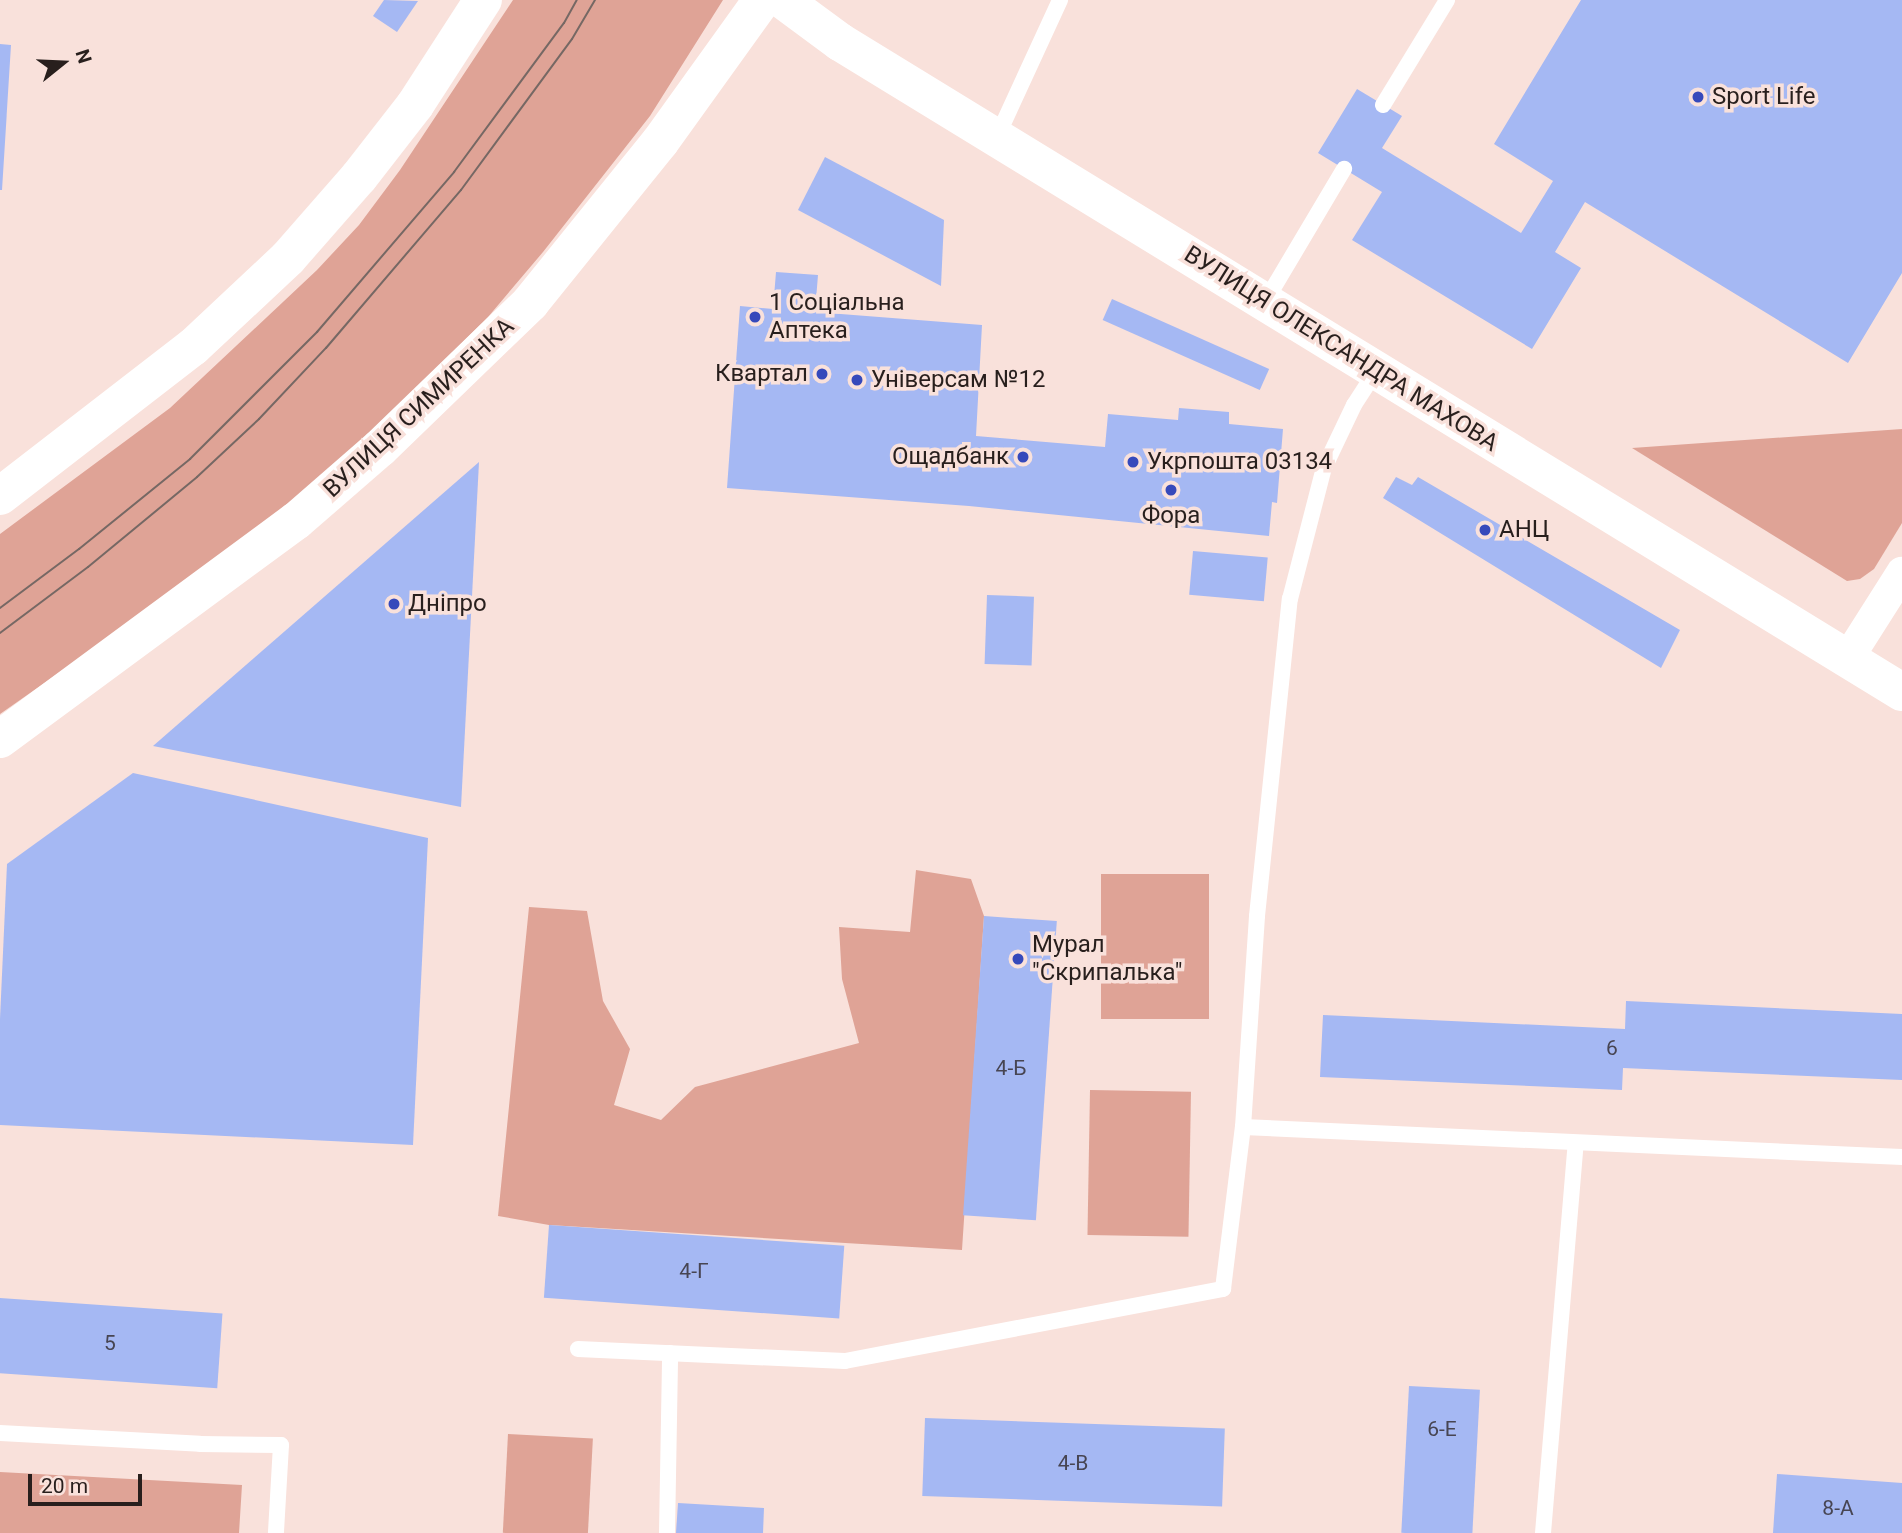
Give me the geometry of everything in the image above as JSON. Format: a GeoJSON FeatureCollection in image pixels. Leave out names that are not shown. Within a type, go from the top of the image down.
{"type":"FeatureCollection","features":[{"type":"Feature","properties":{"kind":"street"},"geometry":{"type":"LineString","coordinates":[[0,496],[193,347],[288,258],[359,177],[415,105],[483,0]]}},
{"type":"Feature","properties":{"kind":"street","name":"ВУЛИЦЯ СИМИРЕНКА"},"geometry":{"type":"LineString","coordinates":[[0,739],[296,521],[390,439],[530,303],[660,142],[762,0]]}},
{"type":"Feature","properties":{"kind":"street","name":"ВУЛИЦЯ ОЛЕКСАНДРА МАХОВА"},"geometry":{"type":"LineString","coordinates":[[783,0],[840,42],[1902,692]]}},
{"type":"Feature","properties":{"kind":"street"},"geometry":{"type":"LineString","coordinates":[[1848,659],[1902,573]]}},
{"type":"Feature","properties":{"kind":"lane"},"geometry":{"type":"LineString","coordinates":[[997,137],[1060,0]]}},
{"type":"Feature","properties":{"kind":"lane"},"geometry":{"type":"LineString","coordinates":[[1383,105],[1447,0]]}},
{"type":"Feature","properties":{"kind":"lane"},"geometry":{"type":"LineString","coordinates":[[1265,302],[1344,169]]}},
{"type":"Feature","properties":{"kind":"lane"},"geometry":{"type":"LineString","coordinates":[[578,1349],[845,1361],[1223,1289],[1243,1127],[1257,916],[1290,599],[1324,468],[1354,405],[1376,371]]}},
{"type":"Feature","properties":{"kind":"lane"},"geometry":{"type":"LineString","coordinates":[[1243,1127],[1902,1157]]}},
{"type":"Feature","properties":{"kind":"lane"},"geometry":{"type":"LineString","coordinates":[[1543,1533],[1576,1143]]}},
{"type":"Feature","properties":{"kind":"lane"},"geometry":{"type":"LineString","coordinates":[[667,1533],[670,1353]]}},
{"type":"Feature","properties":{"kind":"lane"},"geometry":{"type":"LineString","coordinates":[[0,1433],[200,1444],[281,1445],[276,1533]]}},
{"type":"Feature","properties":{"kind":"shaded area"},"geometry":{"type":"Polygon","coordinates":[[[513,0],[723,0],[650,116],[543,252],[488,317],[361,443],[307,491],[186,584],[0,714],[0,534],[170,408],[317,270],[359,225],[400,170],[513,0]]]}},
{"type":"Feature","properties":{"kind":"shaded area"},"geometry":{"type":"Polygon","coordinates":[[[1902,429],[1902,523],[1874,569],[1860,579],[1847,581],[1632,448],[1902,429]]]}},
{"type":"Feature","properties":{"kind":"shaded area"},"geometry":{"type":"Polygon","coordinates":[[[916,870],[971,879],[984,916],[962,1250],[549,1225],[498,1216],[529,907],[587,911],[603,1001],[630,1049],[614,1105],[661,1120],[695,1087],[859,1043],[842,979],[839,927],[910,932],[916,870]]]}},
{"type":"Feature","properties":{"kind":"shaded area"},"geometry":{"type":"Polygon","coordinates":[[[1101,874],[1209,874],[1209,1019],[1101,1019],[1101,874]]]}},
{"type":"Feature","properties":{"kind":"shaded area"},"geometry":{"type":"Polygon","coordinates":[[[1090,1090],[1191,1092],[1188,1237],[1087,1235],[1090,1090]]]}},
{"type":"Feature","properties":{"kind":"shaded area"},"geometry":{"type":"Polygon","coordinates":[[[508,1434],[593,1438],[588,1533],[503,1533],[508,1434]]]}},
{"type":"Feature","properties":{"kind":"shaded area"},"geometry":{"type":"Polygon","coordinates":[[[0,1472],[242,1485],[239,1533],[0,1533],[0,1472]]]}},
{"type":"Feature","properties":{"kind":"building"},"geometry":{"type":"Polygon","coordinates":[[[384,0],[418,1],[397,32],[373,16],[384,0]]]}},
{"type":"Feature","properties":{"kind":"building"},"geometry":{"type":"Polygon","coordinates":[[[1581,0],[1902,0],[1902,273],[1848,363],[1585,202],[1555,252],[1581,268],[1532,349],[1352,240],[1382,192],[1318,153],[1357,89],[1402,116],[1382,148],[1521,233],[1553,181],[1494,144],[1581,0]]]}},
{"type":"Feature","properties":{"kind":"building"},"geometry":{"type":"Polygon","coordinates":[[[0,44],[11,45],[2,190],[0,190],[0,44]]]}},
{"type":"Feature","properties":{"kind":"building"},"geometry":{"type":"Polygon","coordinates":[[[825,157],[944,220],[941,286],[798,210],[825,157]]]}},
{"type":"Feature","properties":{"kind":"building","name":"Універсам №12"},"geometry":{"type":"Polygon","coordinates":[[[776,272],[818,275],[815,312],[982,325],[976,436],[1105,447],[1108,414],[1178,420],[1179,408],[1229,412],[1229,424],[1283,429],[1277,503],[1272,502],[1269,536],[969,506],[727,488],[740,306],[773,309],[776,272]]]}},
{"type":"Feature","properties":{"kind":"building"},"geometry":{"type":"Polygon","coordinates":[[[1112,299],[1269,369],[1260,390],[1103,320],[1112,299]]]}},
{"type":"Feature","properties":{"kind":"building","name":"Дніпро"},"geometry":{"type":"Polygon","coordinates":[[[479,462],[461,807],[153,746],[479,462]]]}},
{"type":"Feature","properties":{"kind":"building"},"geometry":{"type":"Polygon","coordinates":[[[1396,477],[1412,485],[1418,477],[1680,630],[1661,668],[1383,498],[1396,477]]]}},
{"type":"Feature","properties":{"kind":"building"},"geometry":{"type":"Polygon","coordinates":[[[1193,551],[1268,558],[1264,601],[1189,595],[1193,551]]]}},
{"type":"Feature","properties":{"kind":"building"},"geometry":{"type":"Polygon","coordinates":[[[987,595],[1034,597],[1032,666],[985,664],[987,595]]]}},
{"type":"Feature","properties":{"kind":"building"},"geometry":{"type":"Polygon","coordinates":[[[133,773],[428,838],[413,1145],[0,1125],[0,1019],[7,864],[133,773]]]}},
{"type":"Feature","properties":{"kind":"building"},"geometry":{"type":"Polygon","coordinates":[[[984,916],[1057,921],[1036,1220],[963,1215],[984,916]]]}},
{"type":"Feature","properties":{"kind":"building"},"geometry":{"type":"Polygon","coordinates":[[[1626,1001],[1902,1014],[1902,1080],[1623,1068],[1622,1090],[1320,1077],[1323,1015],[1625,1029],[1626,1001]]]}},
{"type":"Feature","properties":{"kind":"building"},"geometry":{"type":"Polygon","coordinates":[[[549,1225],[844,1246],[839,1318],[544,1298],[549,1225]]]}},
{"type":"Feature","properties":{"kind":"building"},"geometry":{"type":"Polygon","coordinates":[[[0,1298],[222,1314],[217,1388],[0,1373],[0,1298]]]}},
{"type":"Feature","properties":{"kind":"building"},"geometry":{"type":"Polygon","coordinates":[[[1409,1386],[1480,1390],[1472,1533],[1401,1533],[1409,1386]]]}},
{"type":"Feature","properties":{"kind":"building"},"geometry":{"type":"Polygon","coordinates":[[[925,1418],[1225,1428],[1222,1506],[922,1496],[925,1418]]]}},
{"type":"Feature","properties":{"kind":"building"},"geometry":{"type":"Polygon","coordinates":[[[1777,1474],[1902,1483],[1902,1533],[1773,1533],[1777,1474]]]}},
{"type":"Feature","properties":{"kind":"building"},"geometry":{"type":"Polygon","coordinates":[[[678,1503],[764,1508],[763,1533],[676,1533],[678,1503]]]}},
{"type":"Feature","properties":{"kind":"tram line"},"geometry":{"type":"LineString","coordinates":[[0,608],[79,549],[190,459],[317,332],[454,172],[564,23],[577,0]]}},
{"type":"Feature","properties":{"kind":"tram line"},"geometry":{"type":"LineString","coordinates":[[0,633],[88,567],[197,477],[259,419],[326,348],[461,190],[572,39],[595,0]]}},
{"type":"Feature","properties":{"kind":"place","name":"Sport Life"},"geometry":{"type":"Point","coordinates":[1698,97]}},
{"type":"Feature","properties":{"kind":"place","name":"1 Соціальна Аптека"},"geometry":{"type":"Point","coordinates":[755,317]}},
{"type":"Feature","properties":{"kind":"place","name":"Квартал"},"geometry":{"type":"Point","coordinates":[822,374]}},
{"type":"Feature","properties":{"kind":"place","name":"Універсам №12"},"geometry":{"type":"Point","coordinates":[857,380]}},
{"type":"Feature","properties":{"kind":"place","name":"Ощадбанк"},"geometry":{"type":"Point","coordinates":[1023,457]}},
{"type":"Feature","properties":{"kind":"place","name":"Укрпошта 03134"},"geometry":{"type":"Point","coordinates":[1133,462]}},
{"type":"Feature","properties":{"kind":"place","name":"Фора"},"geometry":{"type":"Point","coordinates":[1171,490]}},
{"type":"Feature","properties":{"kind":"place","name":"АНЦ"},"geometry":{"type":"Point","coordinates":[1485,530]}},
{"type":"Feature","properties":{"kind":"place","name":"Дніпро"},"geometry":{"type":"Point","coordinates":[394,604]}},
{"type":"Feature","properties":{"kind":"place","name":"Мурал \"Скрипалька\""},"geometry":{"type":"Point","coordinates":[1018,959]}}]}
